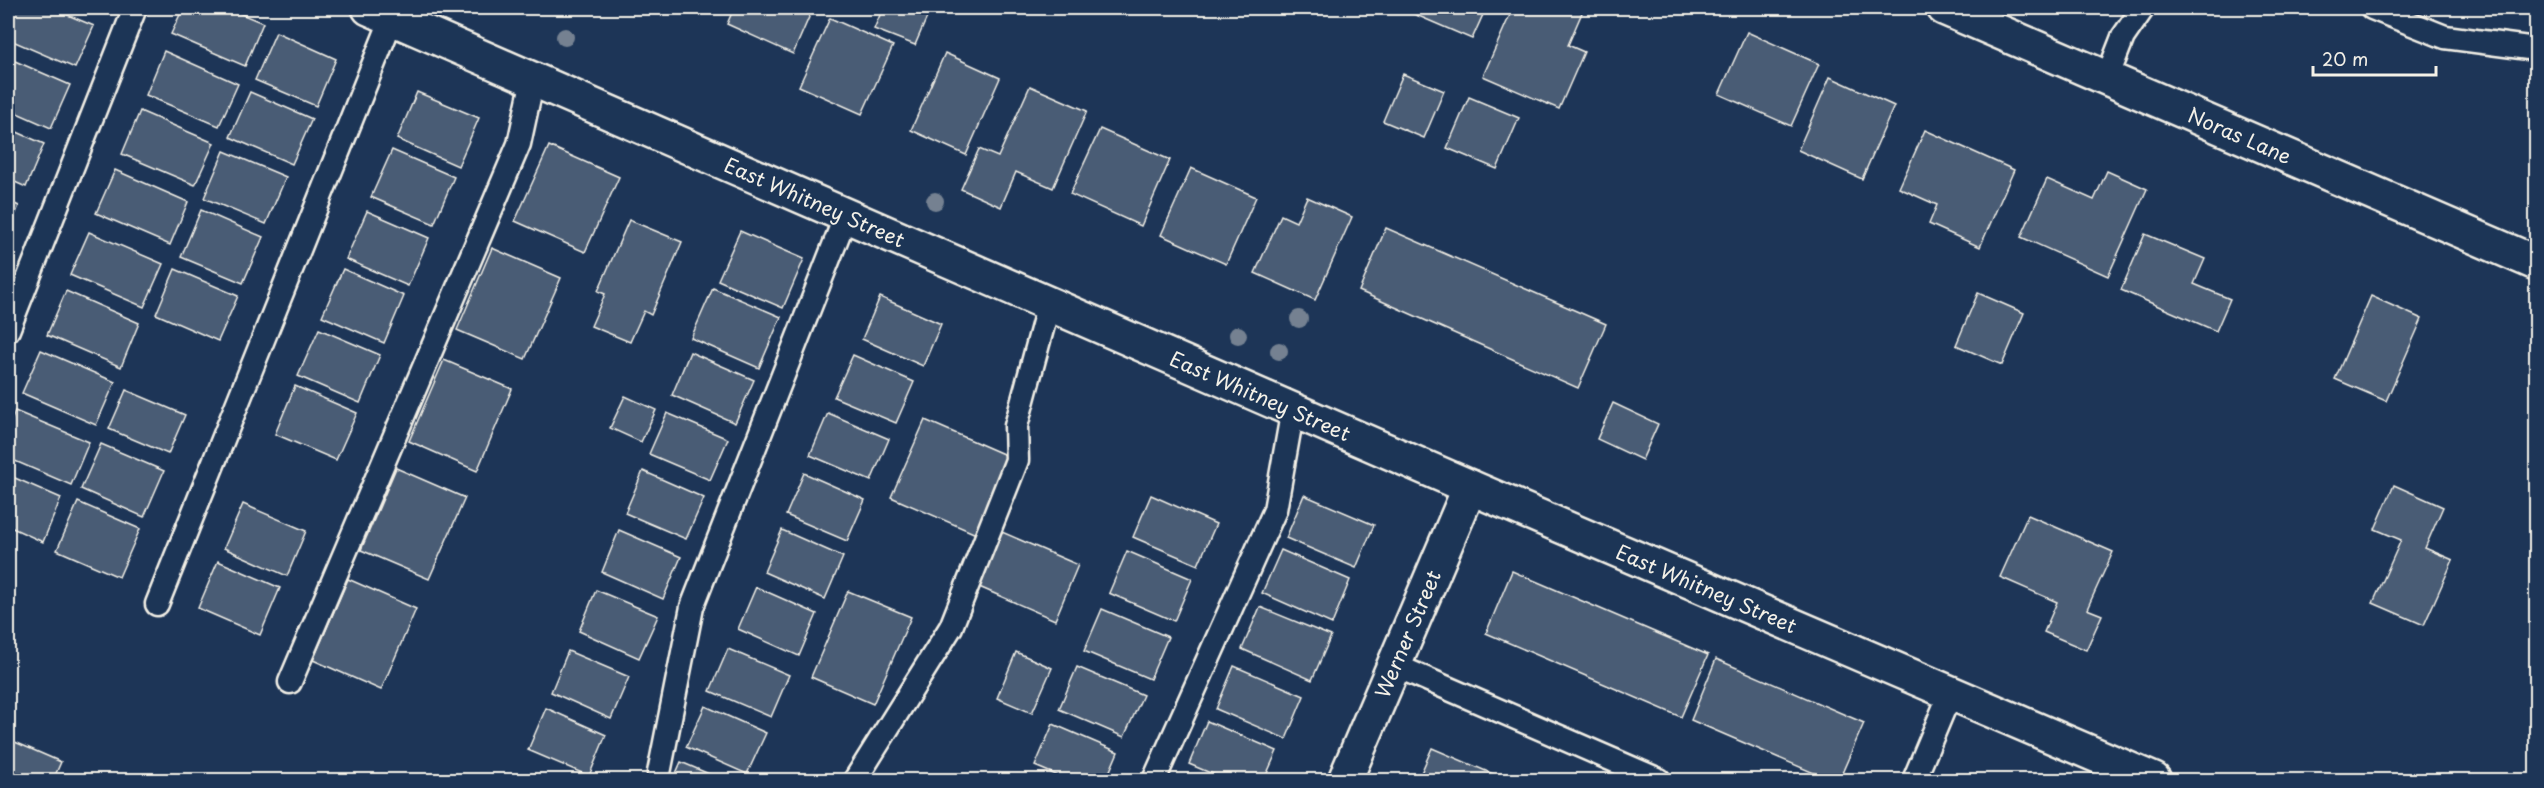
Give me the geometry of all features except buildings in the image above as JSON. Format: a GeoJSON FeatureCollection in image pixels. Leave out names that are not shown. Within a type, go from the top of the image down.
{"type":"FeatureCollection","features":[{"type":"Feature","properties":{"kind":"street","name":"Noras Lane"},"geometry":{"type":"LineString","coordinates":[[1944,8],[2536,263]]}},
{"type":"Feature","properties":{"kind":"street","name":"East Whitney Street"},"geometry":{"type":"LineString","coordinates":[[380,13],[1470,488],[2154,780]]}},
{"type":"Feature","properties":{"kind":"street","name":"Werner Street"},"geometry":{"type":"LineString","coordinates":[[1345,780],[1470,488]]}},
{"type":"Feature","properties":{"kind":"lane"},"geometry":{"type":"LineString","coordinates":[[8,330],[135,8]]}},
{"type":"Feature","properties":{"kind":"lane"},"geometry":{"type":"LineString","coordinates":[[2107,78],[2123,37],[2143,8]]}},
{"type":"Feature","properties":{"kind":"lane"},"geometry":{"type":"LineString","coordinates":[[2372,8],[2445,37],[2536,49]]}},
{"type":"Feature","properties":{"kind":"lane"},"geometry":{"type":"LineString","coordinates":[[157,604],[380,13]]}},
{"type":"Feature","properties":{"kind":"lane"},"geometry":{"type":"LineString","coordinates":[[290,682],[519,144],[533,79]]}},
{"type":"Feature","properties":{"kind":"lane"},"geometry":{"type":"LineString","coordinates":[[659,773],[692,607],[846,215]]}},
{"type":"Feature","properties":{"kind":"lane"},"geometry":{"type":"LineString","coordinates":[[855,780],[951,627],[1017,460],[1016,426],[1049,303]]}},
{"type":"Feature","properties":{"kind":"lane"},"geometry":{"type":"LineString","coordinates":[[1155,780],[1275,510],[1293,409]]}},
{"type":"Feature","properties":{"kind":"lane"},"geometry":{"type":"LineString","coordinates":[[1394,665],[1659,780]]}},
{"type":"Feature","properties":{"kind":"lane"},"geometry":{"type":"LineString","coordinates":[[1914,780],[1950,694]]}}]}
